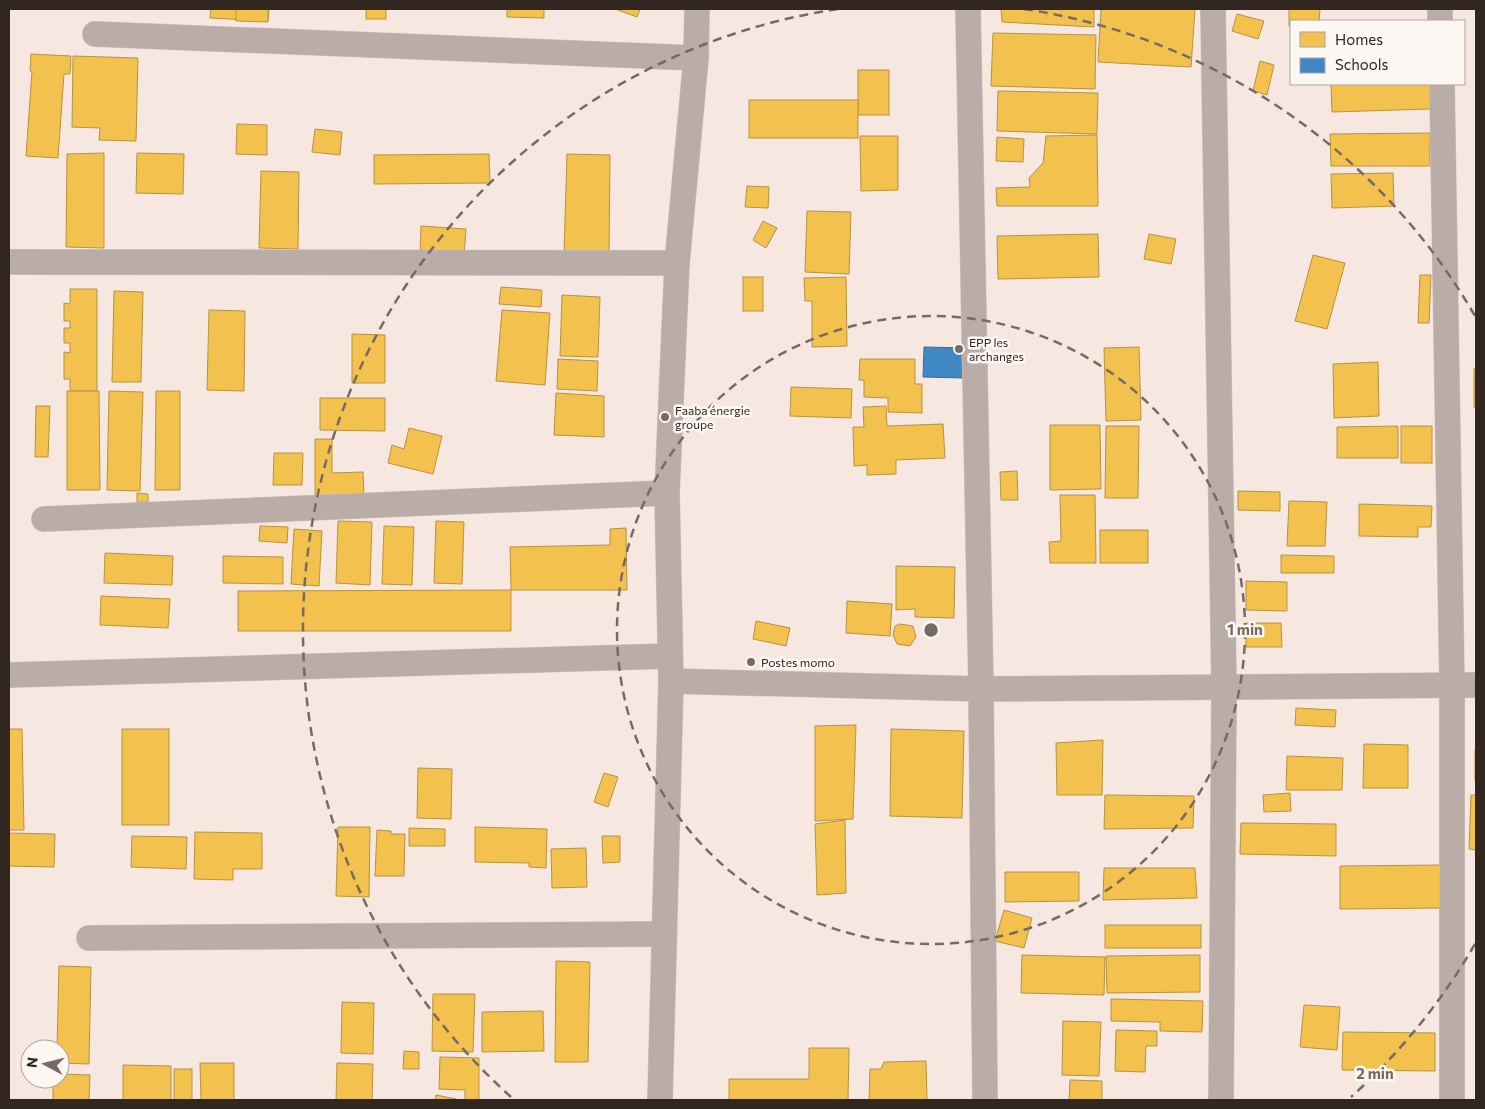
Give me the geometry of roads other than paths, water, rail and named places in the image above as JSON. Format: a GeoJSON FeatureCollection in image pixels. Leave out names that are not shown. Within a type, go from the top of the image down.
{"type":"FeatureCollection","features":[{"type":"Feature","properties":{"kind":"street"},"geometry":{"type":"LineString","coordinates":[[660,1100],[671,682],[667,493],[677,263],[696,58],[696,9]]}},
{"type":"Feature","properties":{"kind":"street"},"geometry":{"type":"LineString","coordinates":[[968,9],[981,689],[985,1100]]}},
{"type":"Feature","properties":{"kind":"street"},"geometry":{"type":"LineString","coordinates":[[1213,9],[1224,687],[1221,1100]]}},
{"type":"Feature","properties":{"kind":"street"},"geometry":{"type":"LineString","coordinates":[[95,34],[696,58]]}},
{"type":"Feature","properties":{"kind":"street"},"geometry":{"type":"LineString","coordinates":[[1442,85],[1464,685],[1452,1100]]}},
{"type":"Feature","properties":{"kind":"street"},"geometry":{"type":"LineString","coordinates":[[9,262],[677,263]]}},
{"type":"Feature","properties":{"kind":"street"},"geometry":{"type":"LineString","coordinates":[[44,519],[667,493]]}},
{"type":"Feature","properties":{"kind":"street"},"geometry":{"type":"LineString","coordinates":[[9,674],[670,656]]}},
{"type":"Feature","properties":{"kind":"street"},"geometry":{"type":"LineString","coordinates":[[671,682],[981,689],[1464,685]]}},
{"type":"Feature","properties":{"kind":"street"},"geometry":{"type":"LineString","coordinates":[[89,938],[664,934]]}},
{"type":"Feature","properties":{"kind":"place","name":"EPP les archanges"},"geometry":{"type":"Point","coordinates":[959,349]}},
{"type":"Feature","properties":{"kind":"place","name":"Faaba énergie groupe"},"geometry":{"type":"Point","coordinates":[665,417]}},
{"type":"Feature","properties":{"kind":"place","name":"Postes momo"},"geometry":{"type":"Point","coordinates":[751,662]}}]}
